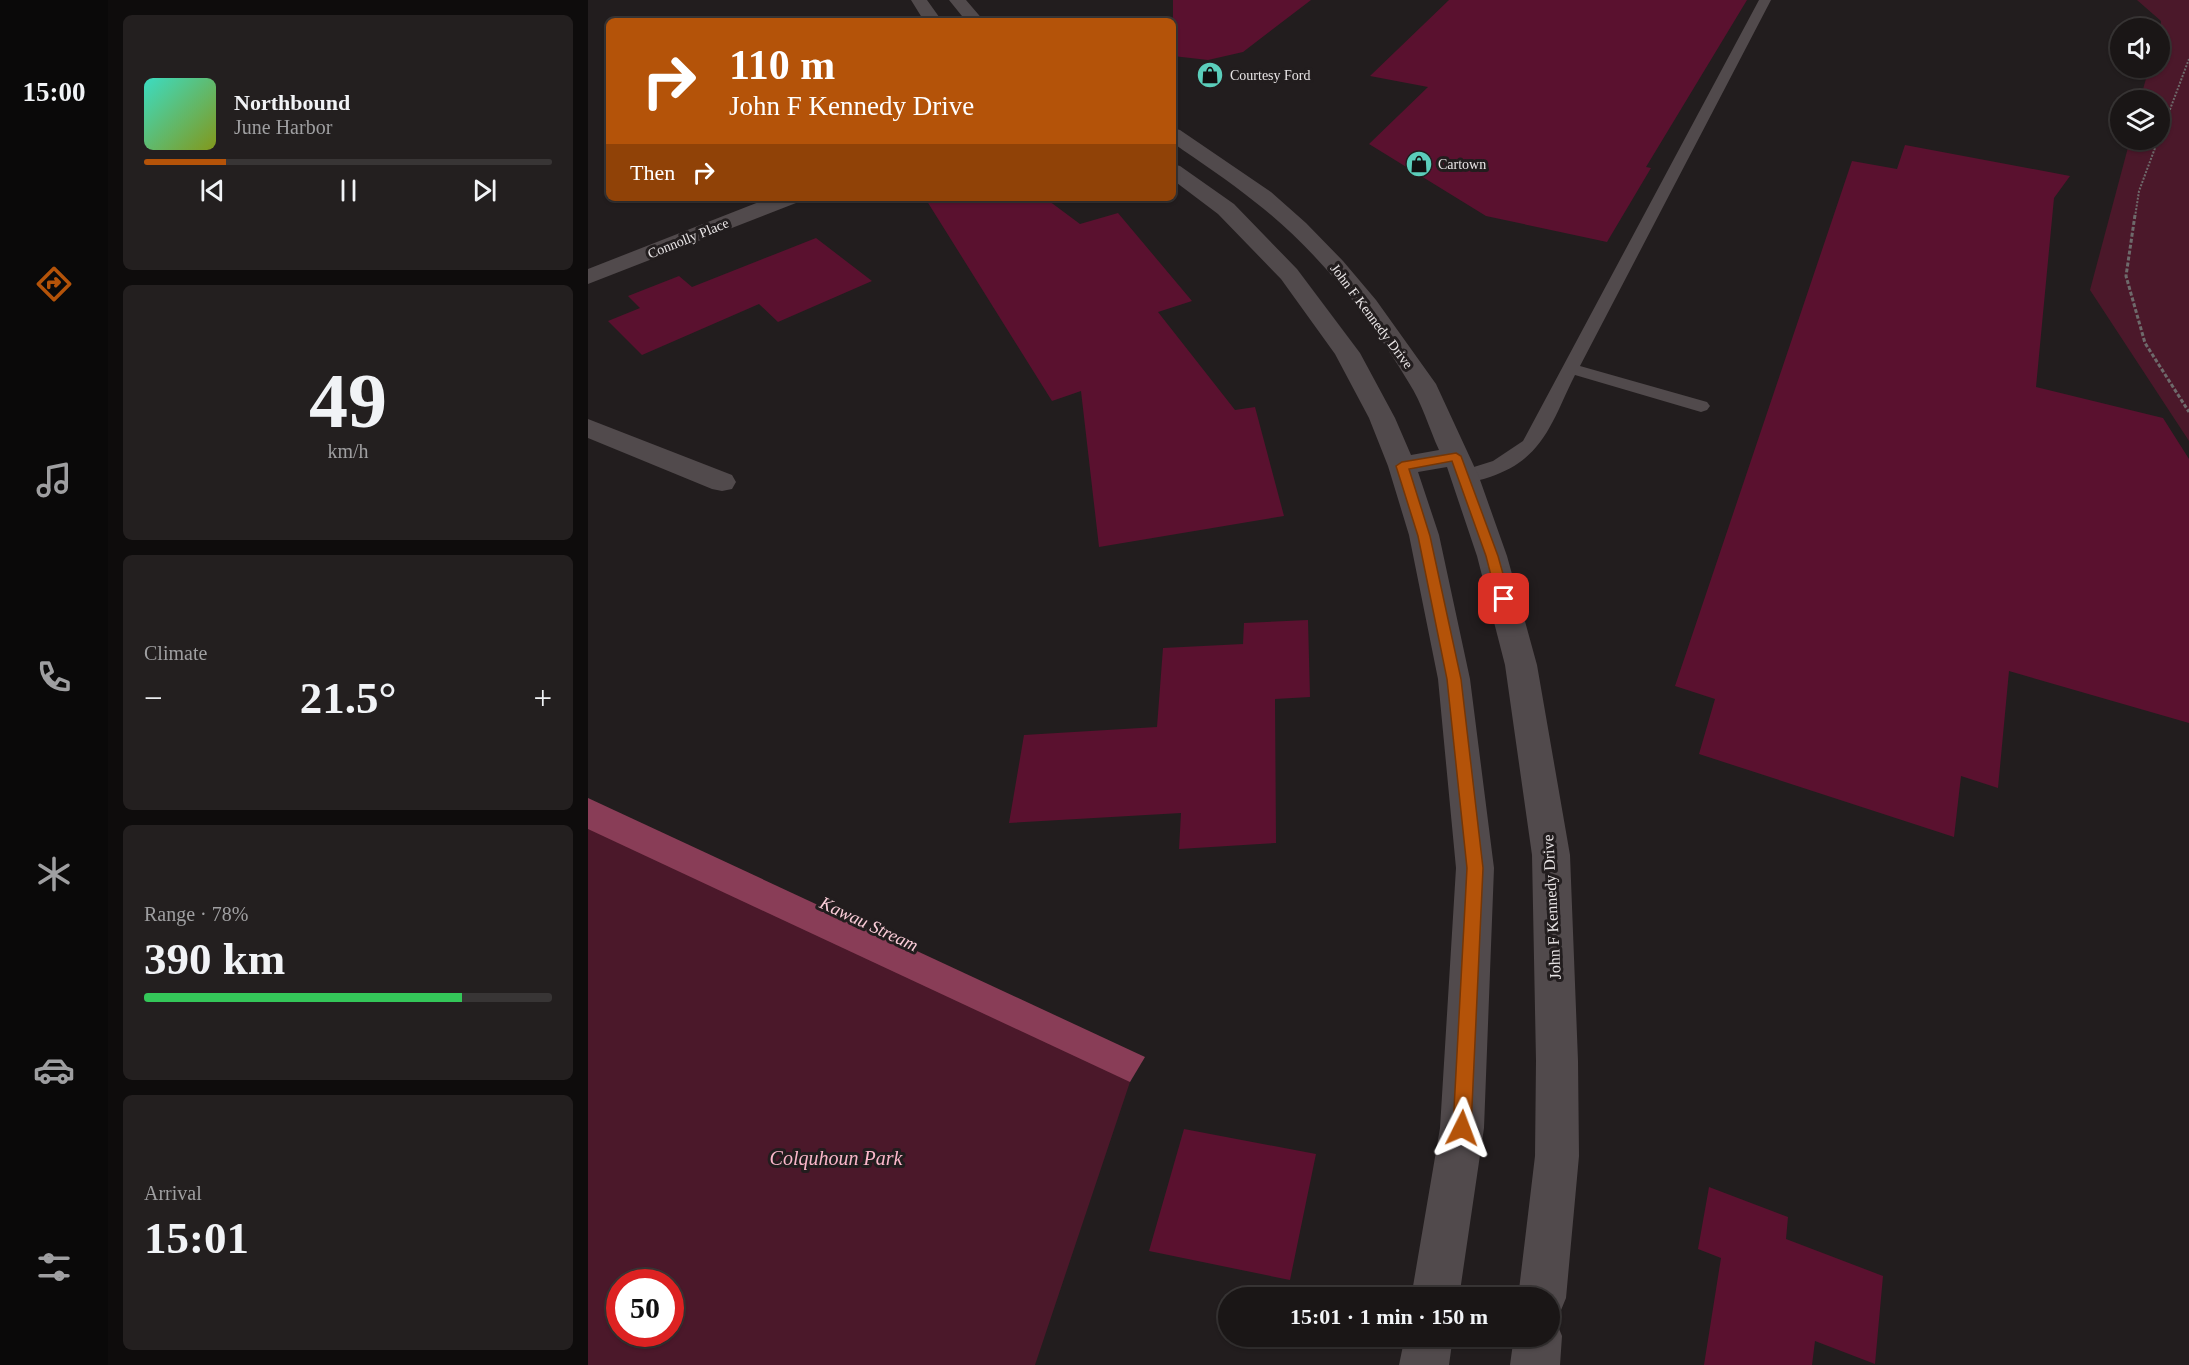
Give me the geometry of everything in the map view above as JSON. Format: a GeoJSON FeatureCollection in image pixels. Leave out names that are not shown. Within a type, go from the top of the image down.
{"type":"FeatureCollection","features":[{"type":"Feature","properties":{"kind":"main road"},"geometry":{"type":"LineString","coordinates":[[918,0],[931,18]]}},
{"type":"Feature","properties":{"kind":"main road"},"geometry":{"type":"LineString","coordinates":[[957,0],[972,18]]}},
{"type":"Feature","properties":{"kind":"main road","name":"John F Kennedy Drive"},"geometry":{"type":"LineString","coordinates":[[1176,136],[1263,197],[1298,228],[1335,266],[1368,305],[1423,384],[1460,467],[1492,556],[1521,665],[1551,855],[1557,1061],[1557,1156],[1543,1287]]}},
{"type":"Feature","properties":{"kind":"main road"},"geometry":{"type":"LineString","coordinates":[[1176,172],[1226,209],[1289,274],[1347,353],[1382,418],[1402,466],[1424,536],[1454,679],[1475,868],[1462,1128],[1437,1287]]}},
{"type":"Feature","properties":{"kind":"main road","name":"Connolly Place"},"geometry":{"type":"LineString","coordinates":[[588,277],[780,201]]}},
{"type":"Feature","properties":{"kind":"main road"},"geometry":{"type":"LineString","coordinates":[[588,428],[722,482]]}},
{"type":"Feature","properties":{"kind":"main road"},"geometry":{"type":"LineString","coordinates":[[1402,466],[1460,467]]}},
{"type":"Feature","properties":{"kind":"main road"},"geometry":{"type":"LineString","coordinates":[[1424,1365],[1426,1347]]}},
{"type":"Feature","properties":{"kind":"main road"},"geometry":{"type":"LineString","coordinates":[[1534,1365],[1537,1347]]}},
{"type":"Feature","properties":{"kind":"lane"},"geometry":{"type":"LineString","coordinates":[[1460,467],[1476,475],[1518,457],[1530,445],[1765,0]]}},
{"type":"Feature","properties":{"kind":"lane"},"geometry":{"type":"LineString","coordinates":[[1569,368],[1701,406]]}},
{"type":"Feature","properties":{"kind":"path"},"geometry":{"type":"LineString","coordinates":[[2170,108],[2189,59]]}},
{"type":"Feature","properties":{"kind":"path"},"geometry":{"type":"LineString","coordinates":[[2154,150],[2139,191],[2126,276],[2145,343],[2189,412]]}},
{"type":"Feature","properties":{"kind":"green space"},"geometry":{"type":"Polygon","coordinates":[[[2137,0],[2189,0],[2189,441],[2090,290],[2127,150],[2170,150],[2170,90],[2143,90],[2146,78],[2170,78],[2170,18],[2158,18],[2137,0]]]}},
{"type":"Feature","properties":{"kind":"green space","name":"Colquhoun Park"},"geometry":{"type":"Polygon","coordinates":[[[588,814],[1135,1067],[1035,1365],[588,1365],[588,814]]]}},
{"type":"Feature","properties":{"kind":"shaded area"},"geometry":{"type":"Polygon","coordinates":[[[588,798],[1145,1057],[1130,1082],[588,829],[588,798]]]}},
{"type":"Feature","properties":{"kind":"building"},"geometry":{"type":"Polygon","coordinates":[[[1173,0],[1311,0],[1243,52],[1208,60],[1176,56],[1176,18],[1173,18],[1173,0]]]}},
{"type":"Feature","properties":{"kind":"building"},"geometry":{"type":"Polygon","coordinates":[[[1449,0],[1747,0],[1646,167],[1651,168],[1607,242],[1486,216],[1369,144],[1428,87],[1370,76],[1449,0]]]}},
{"type":"Feature","properties":{"kind":"building"},"geometry":{"type":"Polygon","coordinates":[[[1905,145],[2070,176],[2054,198],[2036,387],[2163,418],[2189,459],[2189,723],[2009,671],[1998,788],[1961,776],[1954,837],[1699,754],[1715,699],[1675,686],[1852,161],[1897,169],[1905,145]]]}},
{"type":"Feature","properties":{"kind":"building"},"geometry":{"type":"Polygon","coordinates":[[[927,201],[1049,201],[1080,224],[1118,213],[1192,301],[1158,312],[1235,410],[1255,407],[1284,516],[1099,547],[1081,391],[1052,401],[927,201]]]}},
{"type":"Feature","properties":{"kind":"building"},"geometry":{"type":"Polygon","coordinates":[[[816,238],[872,281],[778,322],[759,304],[642,355],[608,321],[640,308],[628,296],[679,276],[692,287],[816,238]]]}},
{"type":"Feature","properties":{"kind":"building"},"geometry":{"type":"Polygon","coordinates":[[[1308,620],[1310,697],[1275,699],[1276,843],[1179,849],[1181,813],[1009,823],[1024,735],[1157,727],[1163,648],[1243,644],[1244,623],[1308,620]]]}},
{"type":"Feature","properties":{"kind":"building"},"geometry":{"type":"Polygon","coordinates":[[[1184,1129],[1316,1154],[1290,1280],[1149,1251],[1184,1129]]]}},
{"type":"Feature","properties":{"kind":"building"},"geometry":{"type":"Polygon","coordinates":[[[1709,1187],[1788,1217],[1786,1239],[1883,1276],[1875,1364],[1815,1341],[1812,1365],[1704,1365],[1721,1258],[1698,1249],[1709,1187]]]}},
{"type":"Feature","properties":{"kind":"place","name":"Courtesy Ford"},"geometry":{"type":"Point","coordinates":[1210,75]}},
{"type":"Feature","properties":{"kind":"place","name":"Cartown"},"geometry":{"type":"Point","coordinates":[1419,164]}},
{"type":"Feature","properties":{"kind":"route"},"geometry":{"type":"LineString","coordinates":[[1462,1128],[1475,868],[1454,679],[1424,536],[1402,466],[1456,456],[1492,556],[1504,599]]}},
{"type":"Feature","properties":{"kind":"water label","name":"Kawau Stream"},"geometry":{"type":"Point","coordinates":[869,924]}}]}
